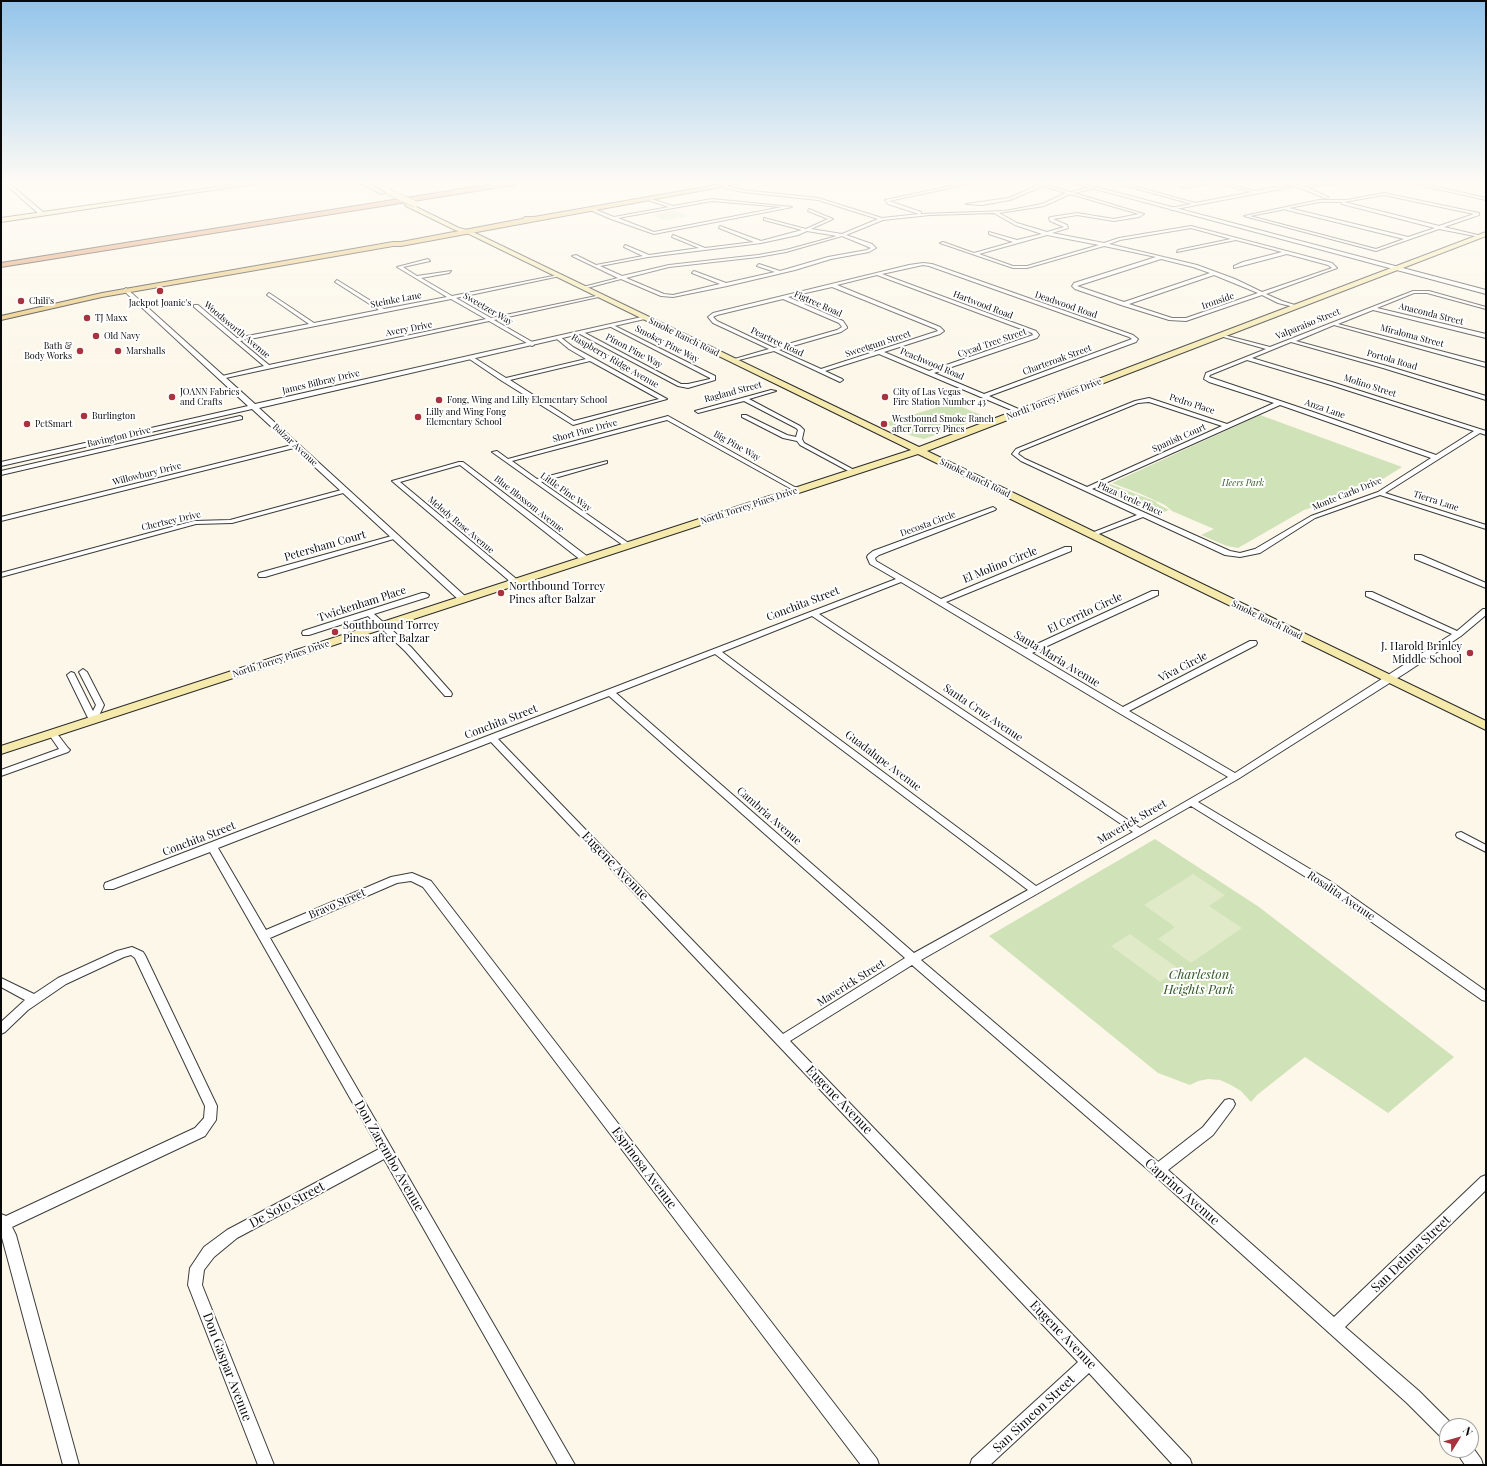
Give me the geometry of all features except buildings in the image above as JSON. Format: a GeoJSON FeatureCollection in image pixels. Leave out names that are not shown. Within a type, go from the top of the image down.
{"type":"FeatureCollection","features":[{"type":"Feature","properties":{"kind":"highway"},"geometry":{"type":"LineString","coordinates":[[1,259],[49,251]]}},
{"type":"Feature","properties":{"kind":"highway"},"geometry":{"type":"LineString","coordinates":[[1,265],[86,251]]}},
{"type":"Feature","properties":{"kind":"highway"},"geometry":{"type":"LineString","coordinates":[[1,271],[116,251]]}},
{"type":"Feature","properties":{"kind":"main road"},"geometry":{"type":"LineString","coordinates":[[1,318],[84,298],[350,251]]}},
{"type":"Feature","properties":{"kind":"main road","name":"Smoke Ranch Road"},"geometry":{"type":"LineString","coordinates":[[508,251],[1486,726]]}},
{"type":"Feature","properties":{"kind":"main road","name":"North Torrey Pines Drive"},"geometry":{"type":"LineString","coordinates":[[1,750],[918,451],[1440,251]]}},
{"type":"Feature","properties":{"kind":"main road"},"geometry":{"type":"LineString","coordinates":[[1,322],[47,310],[50,307]]}},
{"type":"Feature","properties":{"kind":"street"},"geometry":{"type":"LineString","coordinates":[[637,251],[648,256]]}},
{"type":"Feature","properties":{"kind":"street"},"geometry":{"type":"LineString","coordinates":[[596,266],[648,256],[686,251]]}},
{"type":"Feature","properties":{"kind":"street"},"geometry":{"type":"LineString","coordinates":[[585,288],[669,266],[780,251]]}},
{"type":"Feature","properties":{"kind":"street"},"geometry":{"type":"LineString","coordinates":[[574,256],[663,295],[674,296],[727,285],[861,251]]}},
{"type":"Feature","properties":{"kind":"street"},"geometry":{"type":"LineString","coordinates":[[966,251],[1013,267],[1027,267],[1079,251]]}},
{"type":"Feature","properties":{"kind":"street"},"geometry":{"type":"LineString","coordinates":[[974,254],[983,251]]}},
{"type":"Feature","properties":{"kind":"street"},"geometry":{"type":"LineString","coordinates":[[1137,251],[1162,257],[1215,273],[1280,302],[1296,307]]}},
{"type":"Feature","properties":{"kind":"street"},"geometry":{"type":"LineString","coordinates":[[1333,251],[1486,292]]}},
{"type":"Feature","properties":{"kind":"street"},"geometry":{"type":"LineString","coordinates":[[1236,267],[1245,263],[1287,252]]}},
{"type":"Feature","properties":{"kind":"street","name":"Ironside"},"geometry":{"type":"LineString","coordinates":[[1122,304],[1171,319],[1186,320],[1335,268],[1287,252]]}},
{"type":"Feature","properties":{"kind":"street"},"geometry":{"type":"LineString","coordinates":[[1162,257],[1076,284],[1074,286],[1122,304],[1215,273]]}},
{"type":"Feature","properties":{"kind":"street","name":"Sweetzer Way"},"geometry":{"type":"LineString","coordinates":[[428,260],[399,267],[532,344]]}},
{"type":"Feature","properties":{"kind":"street","name":"Deadwood Road"},"geometry":{"type":"LineString","coordinates":[[878,274],[923,264],[989,286],[1135,339]]}},
{"type":"Feature","properties":{"kind":"street"},"geometry":{"type":"LineString","coordinates":[[759,265],[780,272]]}},
{"type":"Feature","properties":{"kind":"street"},"geometry":{"type":"LineString","coordinates":[[417,277],[449,272]]}},
{"type":"Feature","properties":{"kind":"street"},"geometry":{"type":"LineString","coordinates":[[694,272],[727,285]]}},
{"type":"Feature","properties":{"kind":"street"},"geometry":{"type":"LineString","coordinates":[[783,297],[878,274]]}},
{"type":"Feature","properties":{"kind":"street","name":"Hartwood Road"},"geometry":{"type":"LineString","coordinates":[[878,274],[1034,332],[1036,335]]}},
{"type":"Feature","properties":{"kind":"street","name":"Steinke Lane"},"geometry":{"type":"LineString","coordinates":[[237,340],[558,276]]}},
{"type":"Feature","properties":{"kind":"street"},"geometry":{"type":"LineString","coordinates":[[337,281],[384,311]]}},
{"type":"Feature","properties":{"kind":"street","name":"Sweetgum Street"},"geometry":{"type":"LineString","coordinates":[[820,371],[941,331],[938,328],[832,285]]}},
{"type":"Feature","properties":{"kind":"street","name":"Balzar Avenue"},"geometry":{"type":"LineString","coordinates":[[126,290],[463,599]]}},
{"type":"Feature","properties":{"kind":"street","name":"Valparaiso Street"},"geometry":{"type":"LineString","coordinates":[[1206,378],[1208,374],[1413,292],[1427,292],[1486,308]]}},
{"type":"Feature","properties":{"kind":"street"},"geometry":{"type":"LineString","coordinates":[[270,294],[313,325]]}},
{"type":"Feature","properties":{"kind":"street","name":"Avery Drive"},"geometry":{"type":"LineString","coordinates":[[221,377],[601,296]]}},
{"type":"Feature","properties":{"kind":"street","name":"Peartree Road"},"geometry":{"type":"LineString","coordinates":[[783,297],[714,314],[710,317],[715,322],[840,380]]}},
{"type":"Feature","properties":{"kind":"street","name":"Figtree Road"},"geometry":{"type":"LineString","coordinates":[[775,350],[839,331],[846,327],[841,322],[783,297]]}},
{"type":"Feature","properties":{"kind":"street","name":"Woodsworth Avenue"},"geometry":{"type":"LineString","coordinates":[[196,306],[268,367]]}},
{"type":"Feature","properties":{"kind":"street","name":"Anaconda Street"},"geometry":{"type":"LineString","coordinates":[[1372,308],[1486,336]]}},
{"type":"Feature","properties":{"kind":"street","name":"James Bilbray Drive"},"geometry":{"type":"LineString","coordinates":[[1,464],[646,318]]}},
{"type":"Feature","properties":{"kind":"street","name":"Miraloma Street"},"geometry":{"type":"LineString","coordinates":[[1334,324],[1486,365]]}},
{"type":"Feature","properties":{"kind":"street","name":"Smokey Pine Way"},"geometry":{"type":"LineString","coordinates":[[613,326],[713,377],[712,380],[688,386],[680,385]]}},
{"type":"Feature","properties":{"kind":"street","name":"Pinon Pine Way"},"geometry":{"type":"LineString","coordinates":[[581,333],[680,385]]}},
{"type":"Feature","properties":{"kind":"street","name":"Cycad Tree Street"},"geometry":{"type":"LineString","coordinates":[[929,373],[1035,337],[1036,335]]}},
{"type":"Feature","properties":{"kind":"street"},"geometry":{"type":"LineString","coordinates":[[1222,335],[1271,349]]}},
{"type":"Feature","properties":{"kind":"street","name":"Raspberry Ridge Avenue"},"geometry":{"type":"LineString","coordinates":[[504,380],[573,423],[664,399],[571,348],[559,338]]}},
{"type":"Feature","properties":{"kind":"street","name":"Charteroak Street"},"geometry":{"type":"LineString","coordinates":[[984,396],[1134,341],[1135,339]]}},
{"type":"Feature","properties":{"kind":"street","name":"Portola Road"},"geometry":{"type":"LineString","coordinates":[[1292,341],[1386,367],[1486,398]]}},
{"type":"Feature","properties":{"kind":"street"},"geometry":{"type":"LineString","coordinates":[[733,361],[775,350]]}},
{"type":"Feature","properties":{"kind":"street","name":"Peachwood Road"},"geometry":{"type":"LineString","coordinates":[[880,352],[1021,412]]}},
{"type":"Feature","properties":{"kind":"street"},"geometry":{"type":"LineString","coordinates":[[470,358],[504,380],[590,359]]}},
{"type":"Feature","properties":{"kind":"street","name":"Molino Street"},"geometry":{"type":"LineString","coordinates":[[1248,359],[1333,384],[1483,432]]}},
{"type":"Feature","properties":{"kind":"street","name":"Anza Lane"},"geometry":{"type":"LineString","coordinates":[[1206,378],[1437,458]]}},
{"type":"Feature","properties":{"kind":"street","name":"Ragland Street"},"geometry":{"type":"LineString","coordinates":[[698,411],[773,391]]}},
{"type":"Feature","properties":{"kind":"street"},"geometry":{"type":"LineString","coordinates":[[745,399],[798,427],[801,430],[799,439],[802,444],[854,472]]}},
{"type":"Feature","properties":{"kind":"street","name":"Pedro Place"},"geometry":{"type":"LineString","coordinates":[[1015,454],[1018,450],[1025,447],[1137,402],[1149,400],[1228,426]]}},
{"type":"Feature","properties":{"kind":"street","name":"Spanish Court"},"geometry":{"type":"LineString","coordinates":[[1087,489],[1278,403]]}},
{"type":"Feature","properties":{"kind":"street"},"geometry":{"type":"LineString","coordinates":[[744,416],[785,437],[799,439]]}},
{"type":"Feature","properties":{"kind":"street","name":"Bavington Drive"},"geometry":{"type":"LineString","coordinates":[[1,473],[240,418]]}},
{"type":"Feature","properties":{"kind":"street","name":"Short Pine Drive"},"geometry":{"type":"LineString","coordinates":[[507,461],[668,418]]}},
{"type":"Feature","properties":{"kind":"street","name":"Big Pine Way"},"geometry":{"type":"LineString","coordinates":[[668,418],[797,490]]}},
{"type":"Feature","properties":{"kind":"street","name":"Monte Carlo Drive"},"geometry":{"type":"LineString","coordinates":[[1240,554],[1257,551],[1313,517],[1380,492],[1483,432]]}},
{"type":"Feature","properties":{"kind":"street","name":"Willowbury Drive"},"geometry":{"type":"LineString","coordinates":[[1,519],[296,446]]}},
{"type":"Feature","properties":{"kind":"street","name":"Little Pine Way"},"geometry":{"type":"LineString","coordinates":[[495,452],[627,546]]}},
{"type":"Feature","properties":{"kind":"street","name":"Plaza Verde Place"},"geometry":{"type":"LineString","coordinates":[[1015,454],[1023,460],[1228,553],[1240,554]]}},
{"type":"Feature","properties":{"kind":"street"},"geometry":{"type":"LineString","coordinates":[[536,482],[605,462]]}},
{"type":"Feature","properties":{"kind":"street","name":"Melody Rose Avenue"},"geometry":{"type":"LineString","coordinates":[[461,463],[395,481],[516,582]]}},
{"type":"Feature","properties":{"kind":"street","name":"Blue Blossom Avenue"},"geometry":{"type":"LineString","coordinates":[[461,463],[585,560]]}},
{"type":"Feature","properties":{"kind":"street","name":"Chertsey Drive"},"geometry":{"type":"LineString","coordinates":[[1,575],[196,522],[230,522],[345,491]]}},
{"type":"Feature","properties":{"kind":"street","name":"Tierra Lane"},"geometry":{"type":"LineString","coordinates":[[1380,492],[1486,527]]}},
{"type":"Feature","properties":{"kind":"street","name":"Decosta Circle"},"geometry":{"type":"LineString","coordinates":[[871,557],[876,552],[993,509]]}},
{"type":"Feature","properties":{"kind":"street"},"geometry":{"type":"LineString","coordinates":[[1091,535],[1143,515]]}},
{"type":"Feature","properties":{"kind":"street","name":"Petersham Court"},"geometry":{"type":"LineString","coordinates":[[262,575],[395,537]]}},
{"type":"Feature","properties":{"kind":"street","name":"El Molino Circle"},"geometry":{"type":"LineString","coordinates":[[940,602],[1068,549]]}},
{"type":"Feature","properties":{"kind":"street","name":"Santa Maria Avenue"},"geometry":{"type":"LineString","coordinates":[[871,557],[873,562],[901,579],[1235,777]]}},
{"type":"Feature","properties":{"kind":"street"},"geometry":{"type":"LineString","coordinates":[[1418,557],[1486,586]]}},
{"type":"Feature","properties":{"kind":"street","name":"Conchita Street"},"geometry":{"type":"LineString","coordinates":[[109,886],[901,579]]}},
{"type":"Feature","properties":{"kind":"street","name":"El Cerrito Circle"},"geometry":{"type":"LineString","coordinates":[[1025,653],[1155,593]]}},
{"type":"Feature","properties":{"kind":"street"},"geometry":{"type":"LineString","coordinates":[[1369,594],[1458,634]]}},
{"type":"Feature","properties":{"kind":"street","name":"Twickenham Place"},"geometry":{"type":"LineString","coordinates":[[306,633],[425,595]]}},
{"type":"Feature","properties":{"kind":"street","name":"Maverick Street"},"geometry":{"type":"LineString","coordinates":[[782,1040],[913,959],[1036,891],[1235,777],[1390,680],[1458,634],[1486,611]]}},
{"type":"Feature","properties":{"kind":"street"},"geometry":{"type":"LineString","coordinates":[[369,613],[408,649],[448,694]]}},
{"type":"Feature","properties":{"kind":"street","name":"Santa Cruz Avenue"},"geometry":{"type":"LineString","coordinates":[[812,613],[1140,832]]}},
{"type":"Feature","properties":{"kind":"street","name":"Viva Circle"},"geometry":{"type":"LineString","coordinates":[[1122,711],[1253,643]]}},
{"type":"Feature","properties":{"kind":"street","name":"Guadalupe Avenue"},"geometry":{"type":"LineString","coordinates":[[716,651],[1036,891]]}},
{"type":"Feature","properties":{"kind":"street"},"geometry":{"type":"LineString","coordinates":[[83,672],[100,705],[94,720]]}},
{"type":"Feature","properties":{"kind":"street"},"geometry":{"type":"LineString","coordinates":[[71,676],[94,720]]}},
{"type":"Feature","properties":{"kind":"street","name":"Cambria Avenue"},"geometry":{"type":"LineString","coordinates":[[610,692],[913,959]]}},
{"type":"Feature","properties":{"kind":"street"},"geometry":{"type":"LineString","coordinates":[[1,773],[65,750],[52,733]]}},
{"type":"Feature","properties":{"kind":"street","name":"Eugene Avenue"},"geometry":{"type":"LineString","coordinates":[[492,738],[1089,1362],[1184,1465]]}},
{"type":"Feature","properties":{"kind":"street","name":"Rosalita Avenue"},"geometry":{"type":"LineString","coordinates":[[1191,802],[1326,884],[1486,998]]}},
{"type":"Feature","properties":{"kind":"street"},"geometry":{"type":"LineString","coordinates":[[1461,835],[1486,849]]}},
{"type":"Feature","properties":{"kind":"street","name":"Don Zarembo Avenue"},"geometry":{"type":"LineString","coordinates":[[212,847],[567,1465]]}},
{"type":"Feature","properties":{"kind":"street","name":"Bravo Street"},"geometry":{"type":"LineString","coordinates":[[263,936],[395,880],[412,877]]}},
{"type":"Feature","properties":{"kind":"street","name":"Espinosa Avenue"},"geometry":{"type":"LineString","coordinates":[[412,877],[427,884],[871,1465]]}},
{"type":"Feature","properties":{"kind":"street"},"geometry":{"type":"LineString","coordinates":[[1,1029],[34,1000],[62,981],[121,954],[132,951],[139,955],[211,1106],[210,1120],[200,1132],[2,1222],[9,1235],[71,1465]]}},
{"type":"Feature","properties":{"kind":"street","name":"Caprino Avenue"},"geometry":{"type":"LineString","coordinates":[[913,959],[1158,1170],[1413,1397],[1439,1423]]}},
{"type":"Feature","properties":{"kind":"street"},"geometry":{"type":"LineString","coordinates":[[1,982],[34,1000]]}},
{"type":"Feature","properties":{"kind":"street"},"geometry":{"type":"LineString","coordinates":[[1158,1170],[1208,1131],[1229,1104]]}},
{"type":"Feature","properties":{"kind":"street","name":"De Soto Street"},"geometry":{"type":"LineString","coordinates":[[197,1268],[209,1252],[232,1234],[386,1152]]}},
{"type":"Feature","properties":{"kind":"street","name":"San Deluna Street"},"geometry":{"type":"LineString","coordinates":[[1335,1327],[1486,1181]]}},
{"type":"Feature","properties":{"kind":"street","name":"Don Gaspar Avenue"},"geometry":{"type":"LineString","coordinates":[[197,1268],[195,1285],[266,1465]]}},
{"type":"Feature","properties":{"kind":"street","name":"San Simeon Street"},"geometry":{"type":"LineString","coordinates":[[978,1465],[1089,1362]]}},
{"type":"Feature","properties":{"kind":"green space"},"geometry":{"type":"Polygon","coordinates":[[[952,403],[986,417],[924,439],[912,436],[884,423],[952,403]]]}},
{"type":"Feature","properties":{"kind":"green space","name":"Heers Park"},"geometry":{"type":"Polygon","coordinates":[[[1260,415],[1402,467],[1367,489],[1304,510],[1238,548],[1227,546],[1201,535],[1214,529],[1172,511],[1165,505],[1141,494],[1112,483],[1260,415]]]}},
{"type":"Feature","properties":{"kind":"green space"},"geometry":{"type":"Polygon","coordinates":[[[1110,484],[1157,502],[1156,503],[1169,510],[1157,515],[1103,490],[1110,484]]]}},
{"type":"Feature","properties":{"kind":"green space","name":"Charleston Heights Park"},"geometry":{"type":"Polygon","coordinates":[[[1155,839],[1259,907],[1454,1057],[1388,1113],[1305,1057],[1257,1095],[1251,1102],[1241,1091],[1220,1080],[1208,1079],[1198,1081],[1190,1085],[1158,1073],[989,936],[1155,839]]]}},
{"type":"Feature","properties":{"kind":"green space"},"geometry":{"type":"Polygon","coordinates":[[[1193,874],[1225,895],[1209,906],[1242,928],[1191,963],[1158,939],[1175,927],[1144,905],[1193,874]]]}},
{"type":"Feature","properties":{"kind":"green space"},"geometry":{"type":"Polygon","coordinates":[[[1130,934],[1179,969],[1160,982],[1111,946],[1130,934]]]}},
{"type":"Feature","properties":{"kind":"place","name":"Jackpot Joanie's"},"geometry":{"type":"Point","coordinates":[160,291]}},
{"type":"Feature","properties":{"kind":"place","name":"Chili's"},"geometry":{"type":"Point","coordinates":[21,301]}},
{"type":"Feature","properties":{"kind":"place","name":"TJ Maxx"},"geometry":{"type":"Point","coordinates":[87,318]}},
{"type":"Feature","properties":{"kind":"place","name":"Old Navy"},"geometry":{"type":"Point","coordinates":[96,336]}},
{"type":"Feature","properties":{"kind":"place","name":"Bath & Body Works"},"geometry":{"type":"Point","coordinates":[80,351]}},
{"type":"Feature","properties":{"kind":"place","name":"Marshalls"},"geometry":{"type":"Point","coordinates":[118,351]}},
{"type":"Feature","properties":{"kind":"place","name":"JOANN Fabrics and Crafts"},"geometry":{"type":"Point","coordinates":[172,397]}},
{"type":"Feature","properties":{"kind":"place","name":"City of Las Vegas Fire Station Number 43"},"geometry":{"type":"Point","coordinates":[885,397]}},
{"type":"Feature","properties":{"kind":"place","name":"Fong, Wing and Lilly Elementary School"},"geometry":{"type":"Point","coordinates":[439,400]}},
{"type":"Feature","properties":{"kind":"place","name":"Burlington"},"geometry":{"type":"Point","coordinates":[84,416]}},
{"type":"Feature","properties":{"kind":"place","name":"Lilly and Wing Fong Elementary School"},"geometry":{"type":"Point","coordinates":[418,417]}},
{"type":"Feature","properties":{"kind":"place","name":"PetSmart"},"geometry":{"type":"Point","coordinates":[27,424]}},
{"type":"Feature","properties":{"kind":"place","name":"Westbound Smoke Ranch after Torrey Pines"},"geometry":{"type":"Point","coordinates":[884,424]}},
{"type":"Feature","properties":{"kind":"place","name":"Northbound Torrey Pines after Balzar"},"geometry":{"type":"Point","coordinates":[501,593]}},
{"type":"Feature","properties":{"kind":"place","name":"Southbound Torrey Pines after Balzar"},"geometry":{"type":"Point","coordinates":[335,632]}},
{"type":"Feature","properties":{"kind":"place","name":"J. Harold Brinley Middle School"},"geometry":{"type":"Point","coordinates":[1470,653]}}]}
